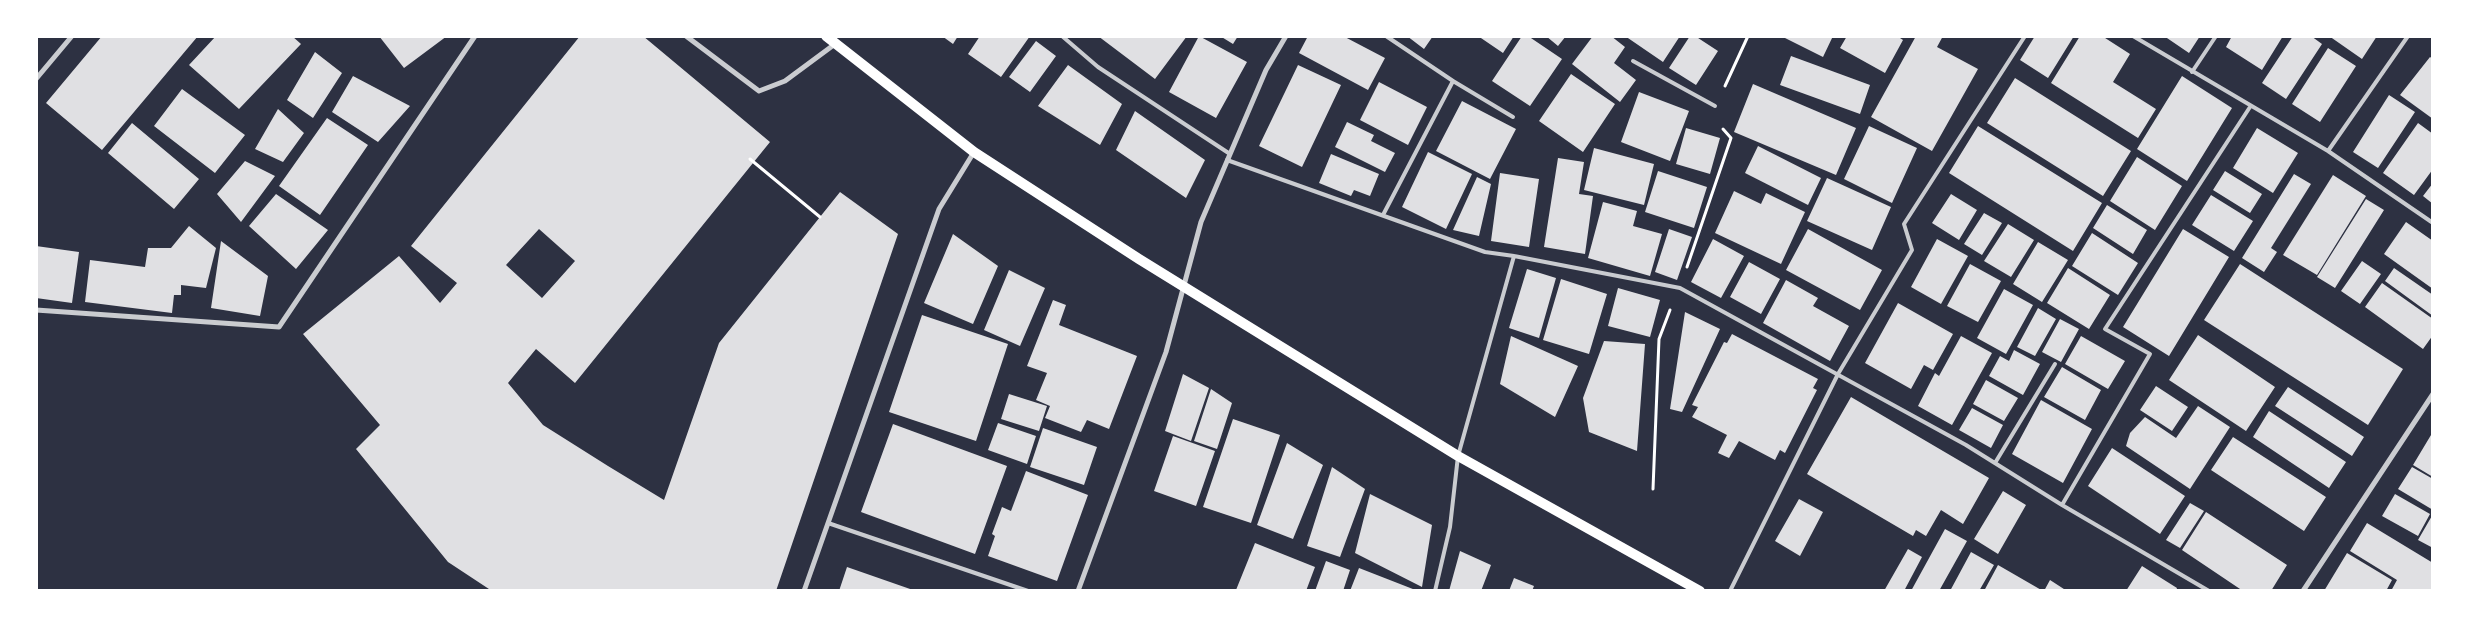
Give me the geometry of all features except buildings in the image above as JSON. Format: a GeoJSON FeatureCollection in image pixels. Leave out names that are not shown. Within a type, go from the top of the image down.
{"type":"FeatureCollection","features":[{"type":"Feature","properties":{"kind":"main road"},"geometry":{"type":"LineString","coordinates":[[826,36],[974,152],[1183,287],[1458,456],[1700,591]]}},
{"type":"Feature","properties":{"kind":"street"},"geometry":{"type":"LineString","coordinates":[[36,79],[72,36]]}},
{"type":"Feature","properties":{"kind":"street"},"geometry":{"type":"LineString","coordinates":[[36,310],[279,327],[475,36]]}},
{"type":"Feature","properties":{"kind":"street"},"geometry":{"type":"LineString","coordinates":[[686,36],[759,91],[785,81],[835,44]]}},
{"type":"Feature","properties":{"kind":"street"},"geometry":{"type":"LineString","coordinates":[[1078,591],[1166,352],[1201,222],[1266,70],[1286,36]]}},
{"type":"Feature","properties":{"kind":"street"},"geometry":{"type":"LineString","coordinates":[[804,591],[939,209],[974,152]]}},
{"type":"Feature","properties":{"kind":"street"},"geometry":{"type":"LineString","coordinates":[[2303,591],[2433,394]]}},
{"type":"Feature","properties":{"kind":"lane"},"geometry":{"type":"LineString","coordinates":[[1062,36],[1098,67],[1230,154]]}},
{"type":"Feature","properties":{"kind":"lane"},"geometry":{"type":"LineString","coordinates":[[1386,36],[1453,81],[1513,116]]}},
{"type":"Feature","properties":{"kind":"lane"},"geometry":{"type":"LineString","coordinates":[[1730,591],[1838,374],[1912,250],[1904,224],[2025,36]]}},
{"type":"Feature","properties":{"kind":"lane"},"geometry":{"type":"LineString","coordinates":[[2133,36],[2328,152],[2433,223]]}},
{"type":"Feature","properties":{"kind":"lane"},"geometry":{"type":"LineString","coordinates":[[2192,72],[2216,36]]}},
{"type":"Feature","properties":{"kind":"lane"},"geometry":{"type":"LineString","coordinates":[[2328,152],[2408,36]]}},
{"type":"Feature","properties":{"kind":"lane"},"geometry":{"type":"LineString","coordinates":[[1633,61],[1716,106]]}},
{"type":"Feature","properties":{"kind":"lane"},"geometry":{"type":"LineString","coordinates":[[1382,215],[1453,81]]}},
{"type":"Feature","properties":{"kind":"lane"},"geometry":{"type":"LineString","coordinates":[[2062,505],[2150,354],[2105,329],[2250,107]]}},
{"type":"Feature","properties":{"kind":"lane"},"geometry":{"type":"LineString","coordinates":[[1227,160],[1485,252],[1680,288],[1838,374],[1995,463],[2062,505],[2209,591]]}},
{"type":"Feature","properties":{"kind":"lane"},"geometry":{"type":"LineString","coordinates":[[1435,591],[1450,527],[1458,456],[1514,256]]}},
{"type":"Feature","properties":{"kind":"lane"},"geometry":{"type":"LineString","coordinates":[[1995,463],[2055,364]]}},
{"type":"Feature","properties":{"kind":"lane"},"geometry":{"type":"LineString","coordinates":[[828,523],[1028,591]]}},
{"type":"Feature","properties":{"kind":"path"},"geometry":{"type":"LineString","coordinates":[[1654,489],[1659,339],[1680,288],[1731,138],[1714,119],[1716,106],[1748,36]]}},
{"type":"Feature","properties":{"kind":"path"},"geometry":{"type":"LineString","coordinates":[[750,159],[820,217]]}}]}
